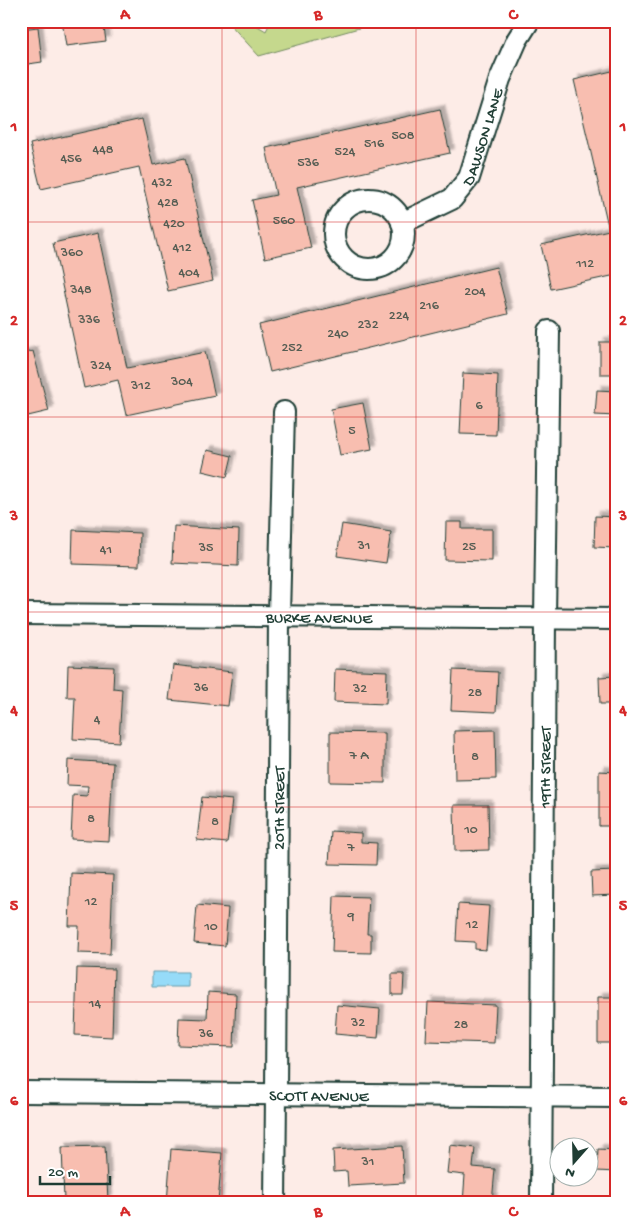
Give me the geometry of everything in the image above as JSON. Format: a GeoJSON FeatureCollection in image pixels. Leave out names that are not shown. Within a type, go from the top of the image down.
{"type":"FeatureCollection","features":[{"type":"Feature","properties":{"kind":"street","name":"DAWSON LANE"},"geometry":{"type":"LineString","coordinates":[[402,223],[452,199],[469,178],[500,79],[517,40],[529,21]]}},
{"type":"Feature","properties":{"kind":"street","name":"19TH STREET"},"geometry":{"type":"LineString","coordinates":[[541,1203],[549,332]]}},
{"type":"Feature","properties":{"kind":"street","name":"20TH STREET"},"geometry":{"type":"LineString","coordinates":[[275,1203],[279,616],[284,412]]}},
{"type":"Feature","properties":{"kind":"street","name":"BURKE AVENUE"},"geometry":{"type":"LineString","coordinates":[[21,614],[616,618]]}},
{"type":"Feature","properties":{"kind":"street","name":"SCOTT AVENUE"},"geometry":{"type":"LineString","coordinates":[[21,1092],[616,1097]]}},
{"type":"Feature","properties":{"kind":"green space"},"geometry":{"type":"Polygon","coordinates":[[[227,21],[249,21],[266,31],[271,21],[384,21],[259,56],[227,21]]]}},
{"type":"Feature","properties":{"kind":"water"},"geometry":{"type":"Polygon","coordinates":[[[152,972],[188,972],[188,987],[152,987],[152,972]]]}},
{"type":"Feature","properties":{"kind":"building"},"geometry":{"type":"Polygon","coordinates":[[[62,21],[103,21],[106,41],[66,46],[62,21]]]}},
{"type":"Feature","properties":{"kind":"building"},"geometry":{"type":"Polygon","coordinates":[[[38,27],[42,62],[21,65],[21,29],[38,27]]]}},
{"type":"Feature","properties":{"kind":"building"},"geometry":{"type":"Polygon","coordinates":[[[616,70],[616,275],[551,289],[541,245],[609,230],[574,80],[616,70]]]}},
{"type":"Feature","properties":{"kind":"building"},"geometry":{"type":"Polygon","coordinates":[[[440,109],[450,153],[297,187],[311,248],[265,258],[252,200],[276,195],[266,148],[440,109]]]}},
{"type":"Feature","properties":{"kind":"building"},"geometry":{"type":"Polygon","coordinates":[[[142,119],[153,165],[185,158],[213,281],[168,291],[139,167],[41,189],[30,144],[142,119]]]}},
{"type":"Feature","properties":{"kind":"building"},"geometry":{"type":"Polygon","coordinates":[[[98,233],[127,368],[205,352],[215,396],[126,415],[118,380],[84,388],[53,243],[98,233]]]}},
{"type":"Feature","properties":{"kind":"building"},"geometry":{"type":"Polygon","coordinates":[[[496,267],[508,314],[270,372],[259,325],[496,267]]]}},
{"type":"Feature","properties":{"kind":"building"},"geometry":{"type":"Polygon","coordinates":[[[600,342],[616,342],[616,374],[600,374],[600,342]]]}},
{"type":"Feature","properties":{"kind":"building"},"geometry":{"type":"Polygon","coordinates":[[[33,351],[49,411],[28,416],[26,407],[21,408],[21,354],[33,351]]]}},
{"type":"Feature","properties":{"kind":"building"},"geometry":{"type":"Polygon","coordinates":[[[463,373],[498,375],[496,435],[460,434],[463,373]]]}},
{"type":"Feature","properties":{"kind":"building"},"geometry":{"type":"Polygon","coordinates":[[[597,390],[616,391],[616,416],[595,415],[597,390]]]}},
{"type":"Feature","properties":{"kind":"building"},"geometry":{"type":"Polygon","coordinates":[[[363,403],[372,449],[340,455],[331,409],[363,403]]]}},
{"type":"Feature","properties":{"kind":"building"},"geometry":{"type":"Polygon","coordinates":[[[207,450],[232,456],[227,477],[202,471],[207,450]]]}},
{"type":"Feature","properties":{"kind":"building"},"geometry":{"type":"Polygon","coordinates":[[[595,516],[616,517],[616,548],[594,547],[595,516]]]}},
{"type":"Feature","properties":{"kind":"building"},"geometry":{"type":"Polygon","coordinates":[[[446,522],[462,522],[462,529],[492,529],[492,561],[445,560],[446,522]]]}},
{"type":"Feature","properties":{"kind":"building"},"geometry":{"type":"Polygon","coordinates":[[[342,524],[391,532],[386,563],[337,556],[342,524]]]}},
{"type":"Feature","properties":{"kind":"building"},"geometry":{"type":"Polygon","coordinates":[[[174,526],[239,530],[238,566],[172,563],[174,526]]]}},
{"type":"Feature","properties":{"kind":"building"},"geometry":{"type":"Polygon","coordinates":[[[73,530],[140,533],[139,566],[72,564],[73,530]]]}},
{"type":"Feature","properties":{"kind":"building"},"geometry":{"type":"Polygon","coordinates":[[[68,665],[114,667],[113,688],[122,689],[119,742],[73,739],[75,697],[67,697],[68,665]]]}},
{"type":"Feature","properties":{"kind":"building"},"geometry":{"type":"Polygon","coordinates":[[[173,665],[232,672],[228,706],[169,700],[173,665]]]}},
{"type":"Feature","properties":{"kind":"building"},"geometry":{"type":"Polygon","coordinates":[[[335,669],[387,671],[386,704],[334,702],[335,669]]]}},
{"type":"Feature","properties":{"kind":"building"},"geometry":{"type":"Polygon","coordinates":[[[453,670],[498,672],[496,712],[451,710],[453,670]]]}},
{"type":"Feature","properties":{"kind":"building"},"geometry":{"type":"Polygon","coordinates":[[[616,676],[616,704],[600,704],[599,677],[616,676]]]}},
{"type":"Feature","properties":{"kind":"building"},"geometry":{"type":"Polygon","coordinates":[[[495,730],[496,779],[455,780],[454,731],[495,730]]]}},
{"type":"Feature","properties":{"kind":"building"},"geometry":{"type":"Polygon","coordinates":[[[330,732],[385,733],[385,783],[330,782],[330,732]]]}},
{"type":"Feature","properties":{"kind":"building"},"geometry":{"type":"Polygon","coordinates":[[[68,760],[113,763],[109,841],[71,839],[73,795],[87,796],[88,786],[67,785],[68,760]]]}},
{"type":"Feature","properties":{"kind":"building"},"geometry":{"type":"Polygon","coordinates":[[[599,771],[616,772],[616,826],[599,826],[599,771]]]}},
{"type":"Feature","properties":{"kind":"building"},"geometry":{"type":"Polygon","coordinates":[[[202,797],[232,800],[227,843],[197,840],[202,797]]]}},
{"type":"Feature","properties":{"kind":"building"},"geometry":{"type":"Polygon","coordinates":[[[454,805],[488,805],[489,850],[455,851],[454,805]]]}},
{"type":"Feature","properties":{"kind":"building"},"geometry":{"type":"Polygon","coordinates":[[[331,831],[361,833],[361,842],[377,843],[376,865],[329,864],[331,831]]]}},
{"type":"Feature","properties":{"kind":"building"},"geometry":{"type":"Polygon","coordinates":[[[616,871],[616,895],[592,896],[591,872],[616,871]]]}},
{"type":"Feature","properties":{"kind":"building"},"geometry":{"type":"Polygon","coordinates":[[[71,873],[113,875],[110,954],[78,953],[79,926],[69,926],[71,873]]]}},
{"type":"Feature","properties":{"kind":"building"},"geometry":{"type":"Polygon","coordinates":[[[334,896],[369,897],[367,934],[371,934],[371,953],[332,952],[334,896]]]}},
{"type":"Feature","properties":{"kind":"building"},"geometry":{"type":"Polygon","coordinates":[[[458,904],[489,906],[486,950],[475,949],[475,942],[456,941],[458,904]]]}},
{"type":"Feature","properties":{"kind":"building"},"geometry":{"type":"Polygon","coordinates":[[[197,905],[228,908],[225,946],[194,943],[197,905]]]}},
{"type":"Feature","properties":{"kind":"building"},"geometry":{"type":"Polygon","coordinates":[[[77,968],[114,969],[112,1037],[75,1035],[77,968]]]}},
{"type":"Feature","properties":{"kind":"building"},"geometry":{"type":"Polygon","coordinates":[[[392,974],[404,974],[403,995],[392,995],[392,974]]]}},
{"type":"Feature","properties":{"kind":"building"},"geometry":{"type":"Polygon","coordinates":[[[208,992],[236,994],[234,1047],[178,1045],[179,1018],[207,1019],[208,992]]]}},
{"type":"Feature","properties":{"kind":"building"},"geometry":{"type":"Polygon","coordinates":[[[598,997],[616,997],[616,1043],[598,1043],[598,997]]]}},
{"type":"Feature","properties":{"kind":"building"},"geometry":{"type":"Polygon","coordinates":[[[428,1002],[496,1005],[494,1043],[426,1041],[428,1002]]]}},
{"type":"Feature","properties":{"kind":"building"},"geometry":{"type":"Polygon","coordinates":[[[337,1005],[380,1009],[378,1038],[335,1034],[337,1005]]]}},
{"type":"Feature","properties":{"kind":"building"},"geometry":{"type":"Polygon","coordinates":[[[450,1145],[475,1148],[473,1167],[495,1169],[492,1203],[463,1203],[465,1175],[447,1173],[450,1145]]]}},
{"type":"Feature","properties":{"kind":"building"},"geometry":{"type":"Polygon","coordinates":[[[105,1146],[108,1200],[64,1201],[62,1147],[105,1146]]]}},
{"type":"Feature","properties":{"kind":"building"},"geometry":{"type":"Polygon","coordinates":[[[402,1146],[404,1183],[348,1186],[347,1171],[334,1172],[333,1150],[402,1146]]]}},
{"type":"Feature","properties":{"kind":"building"},"geometry":{"type":"Polygon","coordinates":[[[171,1149],[222,1153],[218,1203],[167,1203],[171,1149]]]}},
{"type":"Feature","properties":{"kind":"building"},"geometry":{"type":"Polygon","coordinates":[[[600,1149],[616,1150],[616,1172],[600,1171],[600,1149]]]}}]}
